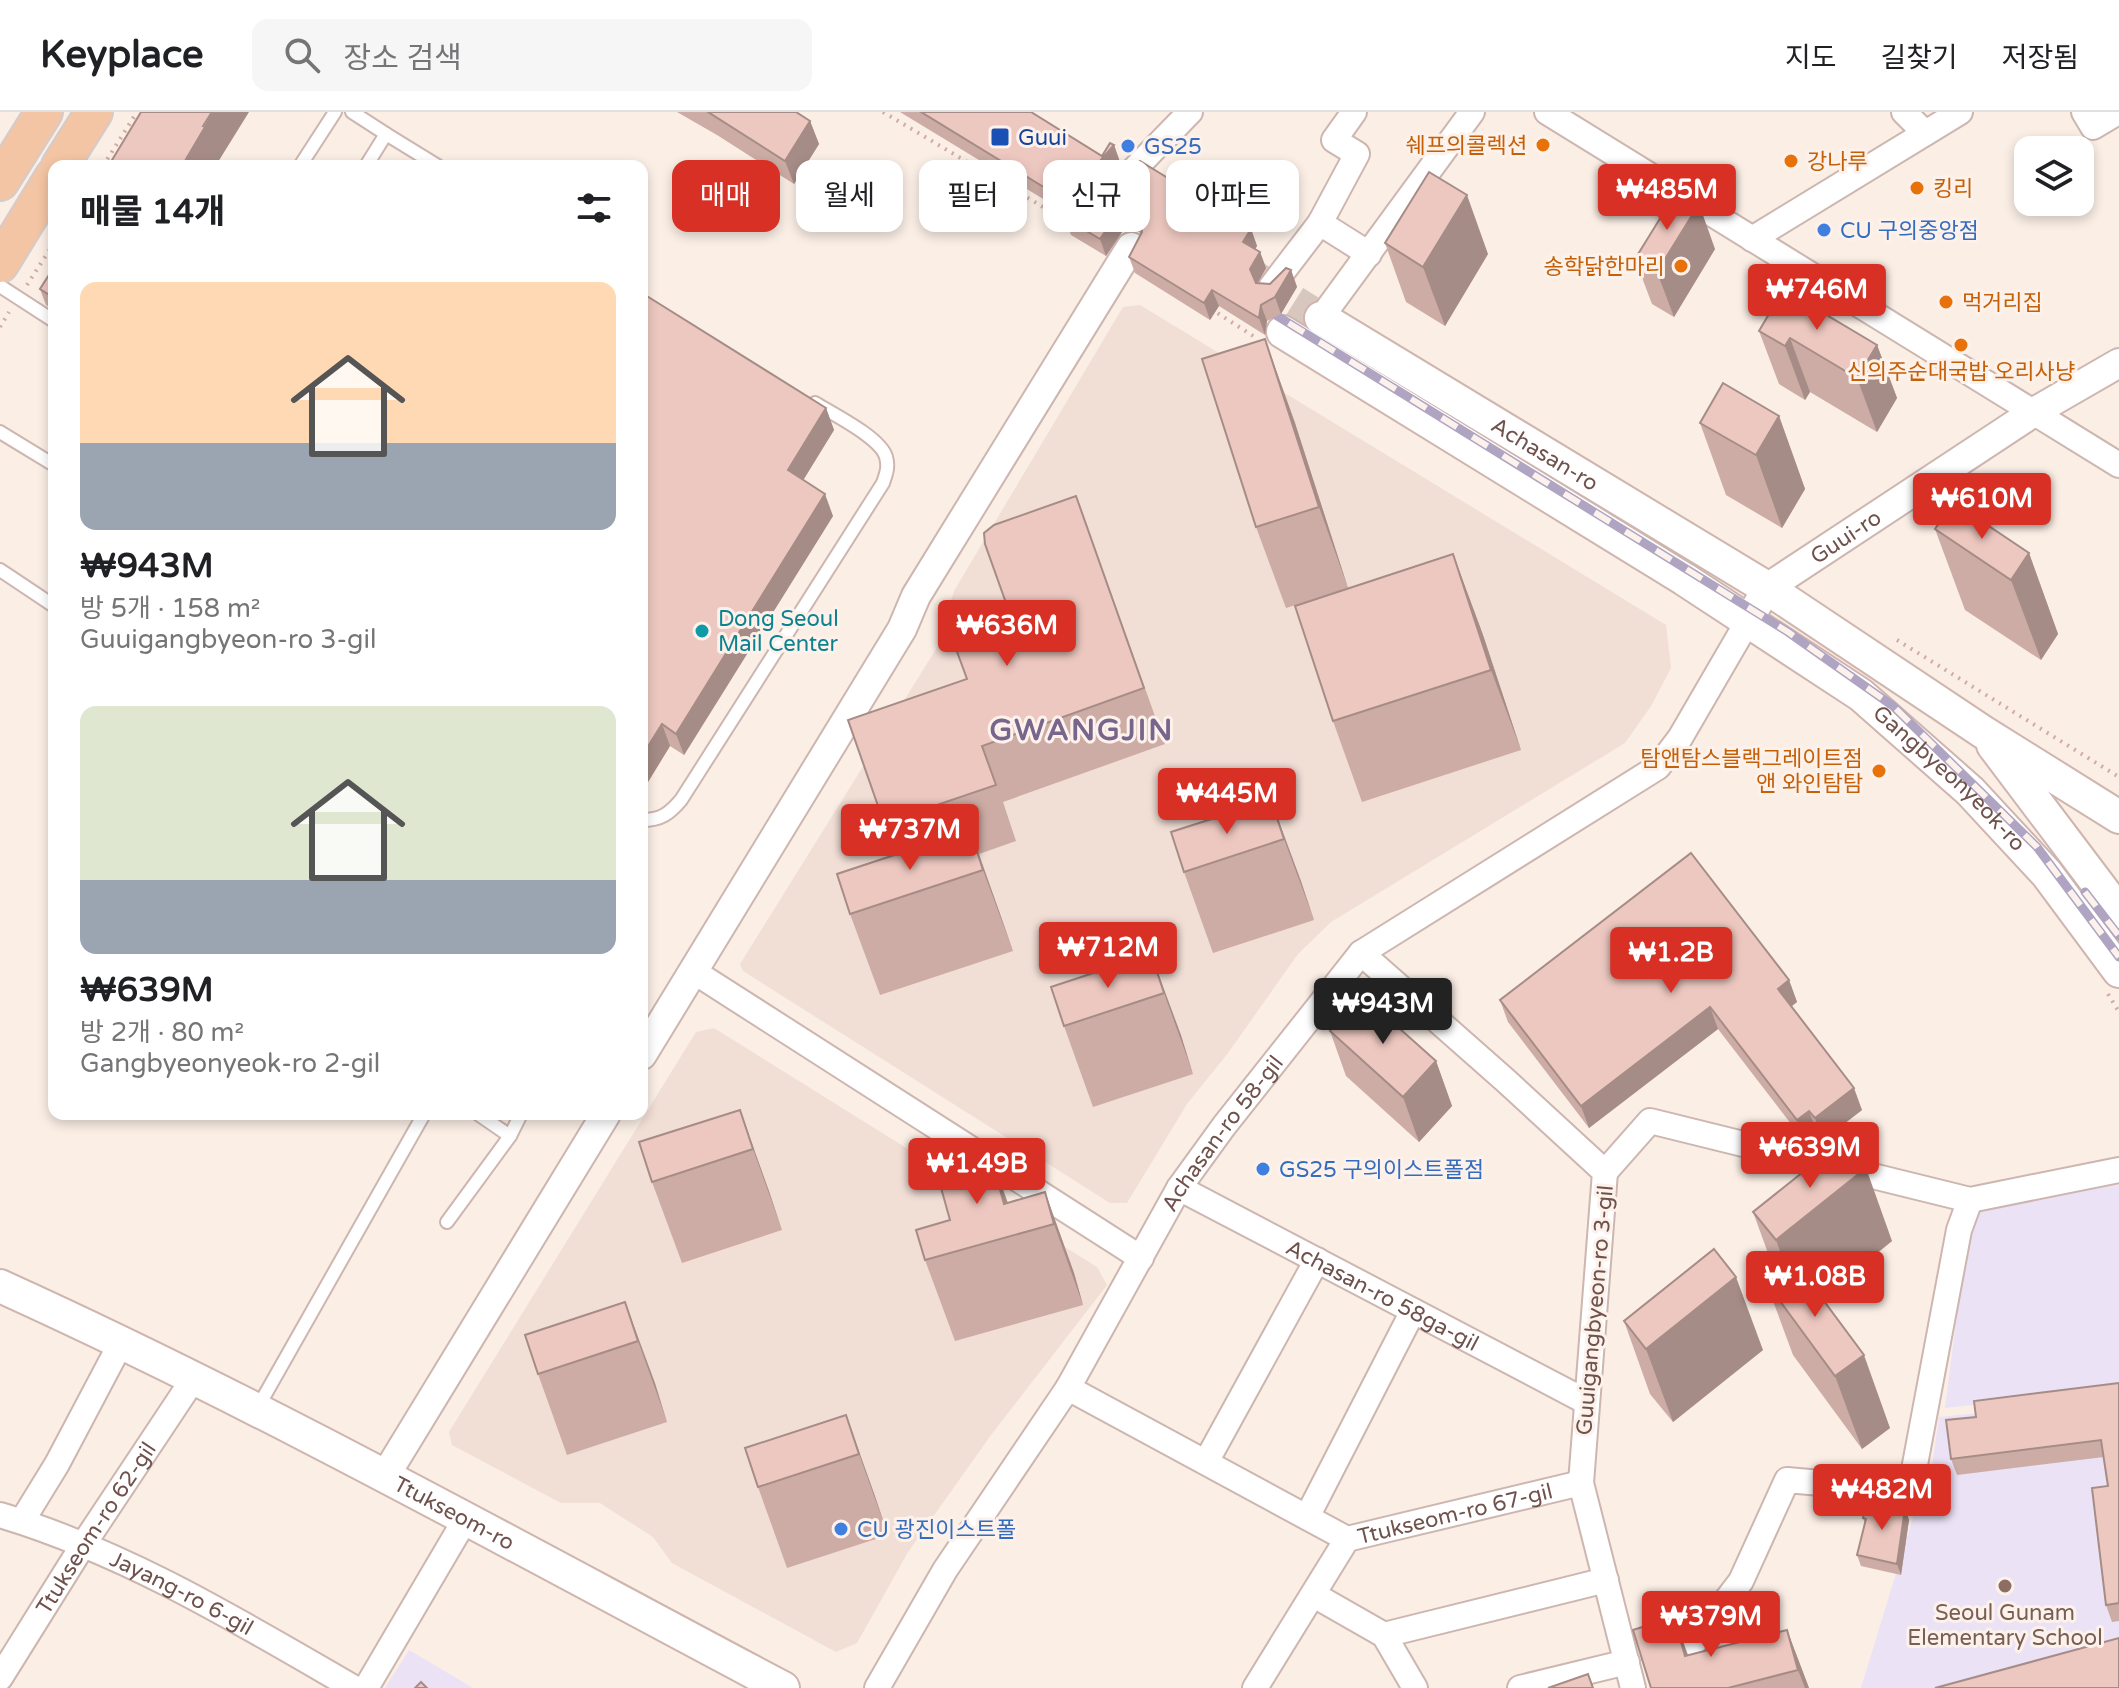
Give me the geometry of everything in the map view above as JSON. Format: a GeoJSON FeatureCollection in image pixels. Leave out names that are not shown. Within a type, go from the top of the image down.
{"type":"FeatureCollection","features":[{"type":"Feature","properties":{"kind":"main road"},"geometry":{"type":"LineString","coordinates":[[0,182],[44,112]]}},
{"type":"Feature","properties":{"kind":"main road"},"geometry":{"type":"LineString","coordinates":[[65,160],[94,112]]}},
{"type":"Feature","properties":{"kind":"main road"},"geometry":{"type":"LineString","coordinates":[[0,264],[48,188]]}},
{"type":"Feature","properties":{"kind":"main road","name":"Achasan-ro"},"geometry":{"type":"LineString","coordinates":[[1321,318],[1767,588],[1983,732],[2119,817]]}},
{"type":"Feature","properties":{"kind":"main road","name":"Achasan-ro"},"geometry":{"type":"LineString","coordinates":[[1283,332],[1748,621]]}},
{"type":"Feature","properties":{"kind":"main road"},"geometry":{"type":"LineString","coordinates":[[1336,365],[1351,336]]}},
{"type":"Feature","properties":{"kind":"main road","name":"Gangbyeonyeok-ro"},"geometry":{"type":"LineString","coordinates":[[1748,621],[1861,695],[1970,791],[2047,874],[2111,979]]}},
{"type":"Feature","properties":{"kind":"main road","name":"Achasan-ro"},"geometry":{"type":"LineString","coordinates":[[1861,695],[1983,732]]}},
{"type":"Feature","properties":{"kind":"main road","name":"Gangbyeonyeok-ro"},"geometry":{"type":"LineString","coordinates":[[1983,732],[2119,912]]}},
{"type":"Feature","properties":{"kind":"main road","name":"Ttukseom-ro"},"geometry":{"type":"LineString","coordinates":[[0,1286],[122,1341],[256,1409],[783,1688]]}},
{"type":"Feature","properties":{"kind":"street"},"geometry":{"type":"LineString","coordinates":[[1143,160],[1190,112]]}},
{"type":"Feature","properties":{"kind":"street"},"geometry":{"type":"LineString","coordinates":[[1271,287],[1320,223],[1357,154],[1334,140],[1354,112]]}},
{"type":"Feature","properties":{"kind":"street","name":"Achasan-ro"},"geometry":{"type":"LineString","coordinates":[[1321,318],[1472,112]]}},
{"type":"Feature","properties":{"kind":"street"},"geometry":{"type":"LineString","coordinates":[[1547,112],[2119,465]]}},
{"type":"Feature","properties":{"kind":"street"},"geometry":{"type":"LineString","coordinates":[[1904,112],[1925,133]]}},
{"type":"Feature","properties":{"kind":"street"},"geometry":{"type":"LineString","coordinates":[[1752,239],[1960,112]]}},
{"type":"Feature","properties":{"kind":"street"},"geometry":{"type":"LineString","coordinates":[[2084,112],[2093,127],[2118,112]]}},
{"type":"Feature","properties":{"kind":"street"},"geometry":{"type":"LineString","coordinates":[[1320,223],[1369,254]]}},
{"type":"Feature","properties":{"kind":"street"},"geometry":{"type":"LineString","coordinates":[[648,1045],[902,629],[924,582],[1131,247]]}},
{"type":"Feature","properties":{"kind":"street","name":"Guui-ro"},"geometry":{"type":"LineString","coordinates":[[1748,621],[1767,588],[2034,412],[2119,363]]}},
{"type":"Feature","properties":{"kind":"street","name":"Achasan-ro 58-gil"},"geometry":{"type":"LineString","coordinates":[[877,1688],[945,1570],[1068,1388],[1179,1188],[1361,953],[1658,767],[1680,738],[1748,621]]}},
{"type":"Feature","properties":{"kind":"street","name":"Guuigangbyeon-ro 3-gil"},"geometry":{"type":"LineString","coordinates":[[1361,953],[1605,1172],[1581,1483],[1631,1678]]}},
{"type":"Feature","properties":{"kind":"street"},"geometry":{"type":"LineString","coordinates":[[693,971],[1141,1258]]}},
{"type":"Feature","properties":{"kind":"street"},"geometry":{"type":"LineString","coordinates":[[385,1476],[602,1120]]}},
{"type":"Feature","properties":{"kind":"street"},"geometry":{"type":"LineString","coordinates":[[1605,1172],[1650,1121],[1970,1200],[2119,1170]]}},
{"type":"Feature","properties":{"kind":"street","name":"Achasan-ro 58ga-gil"},"geometry":{"type":"LineString","coordinates":[[1179,1188],[1585,1401]]}},
{"type":"Feature","properties":{"kind":"street"},"geometry":{"type":"LineString","coordinates":[[1520,1688],[1631,1678],[1683,1657],[1741,1581],[1787,1480],[1910,1491],[1959,1230],[1970,1200]]}},
{"type":"Feature","properties":{"kind":"street"},"geometry":{"type":"LineString","coordinates":[[1206,1462],[1317,1260]]}},
{"type":"Feature","properties":{"kind":"street"},"geometry":{"type":"LineString","coordinates":[[1307,1517],[1413,1311]]}},
{"type":"Feature","properties":{"kind":"street"},"geometry":{"type":"LineString","coordinates":[[11,1518],[57,1464],[122,1341]]}},
{"type":"Feature","properties":{"kind":"street","name":"Ttukseom-ro 62-gil"},"geometry":{"type":"LineString","coordinates":[[0,1678],[83,1545],[194,1378]]}},
{"type":"Feature","properties":{"kind":"street"},"geometry":{"type":"LineString","coordinates":[[1068,1388],[1347,1539]]}},
{"type":"Feature","properties":{"kind":"street","name":"Ttukseom-ro 67-gil"},"geometry":{"type":"LineString","coordinates":[[1255,1688],[1347,1539],[1581,1483]]}},
{"type":"Feature","properties":{"kind":"street","name":"Jayang-ro 6-gil"},"geometry":{"type":"LineString","coordinates":[[11,1518],[83,1545],[189,1592],[354,1688]]}},
{"type":"Feature","properties":{"kind":"street"},"geometry":{"type":"LineString","coordinates":[[366,1688],[465,1520]]}},
{"type":"Feature","properties":{"kind":"street"},"geometry":{"type":"LineString","coordinates":[[1384,1635],[1606,1580]]}},
{"type":"Feature","properties":{"kind":"street"},"geometry":{"type":"LineString","coordinates":[[1314,1595],[1384,1635],[1415,1688]]}},
{"type":"Feature","properties":{"kind":"lane"},"geometry":{"type":"LineString","coordinates":[[304,160],[335,112]]}},
{"type":"Feature","properties":{"kind":"lane"},"geometry":{"type":"LineString","coordinates":[[352,112],[428,160]]}},
{"type":"Feature","properties":{"kind":"lane"},"geometry":{"type":"LineString","coordinates":[[370,160],[386,134]]}},
{"type":"Feature","properties":{"kind":"lane"},"geometry":{"type":"LineString","coordinates":[[0,286],[48,317]]}},
{"type":"Feature","properties":{"kind":"lane"},"geometry":{"type":"LineString","coordinates":[[648,820],[670,814],[681,800],[883,483],[888,467],[886,454],[878,445],[799,393]]}},
{"type":"Feature","properties":{"kind":"lane"},"geometry":{"type":"LineString","coordinates":[[0,432],[48,461]]}},
{"type":"Feature","properties":{"kind":"lane"},"geometry":{"type":"LineString","coordinates":[[0,570],[48,602]]}},
{"type":"Feature","properties":{"kind":"lane"},"geometry":{"type":"LineString","coordinates":[[256,1409],[421,1120]]}},
{"type":"Feature","properties":{"kind":"lane"},"geometry":{"type":"LineString","coordinates":[[487,1120],[510,1136]]}},
{"type":"Feature","properties":{"kind":"lane"},"geometry":{"type":"LineString","coordinates":[[447,1222],[510,1136],[518,1120]]}},
{"type":"Feature","properties":{"kind":"path"},"geometry":{"type":"LineString","coordinates":[[107,160],[137,112]]}},
{"type":"Feature","properties":{"kind":"path"},"geometry":{"type":"LineString","coordinates":[[2111,979],[2119,1012]]}},
{"type":"Feature","properties":{"kind":"shaded area"},"geometry":{"type":"Polygon","coordinates":[[[1140,305],[1666,625],[1671,668],[1651,706],[1625,743],[1331,922],[1298,954],[1228,1053],[1187,1104],[1127,1203],[1110,1203],[743,971],[740,964],[938,646],[954,591],[1123,307],[1140,305]]]}},
{"type":"Feature","properties":{"kind":"shaded area"},"geometry":{"type":"Polygon","coordinates":[[[714,1028],[1097,1267],[1107,1285],[991,1435],[908,1552],[857,1643],[836,1652],[672,1563],[653,1537],[600,1503],[561,1503],[452,1445],[449,1432],[642,1120],[648,1120],[648,1110],[696,1032],[714,1028]]]}},
{"type":"Feature","properties":{"kind":"shaded area"},"geometry":{"type":"Polygon","coordinates":[[[2119,1185],[2119,1389],[1945,1408],[1969,1221],[1983,1205],[2119,1185]]]}},
{"type":"Feature","properties":{"kind":"shaded area","name":"Seoul Gunam Elementary School"},"geometry":{"type":"Polygon","coordinates":[[[2119,1399],[2119,1663],[2023,1688],[1861,1688],[1916,1508],[1926,1509],[1939,1417],[2119,1399]]]}},
{"type":"Feature","properties":{"kind":"shaded area"},"geometry":{"type":"Polygon","coordinates":[[[409,1650],[473,1688],[385,1688],[409,1650]]]}},
{"type":"Feature","properties":{"kind":"building"},"geometry":{"type":"Polygon","coordinates":[[[141,112],[212,112],[186,160],[112,160],[141,112]]]}},
{"type":"Feature","properties":{"kind":"building"},"geometry":{"type":"Polygon","coordinates":[[[708,112],[796,112],[810,121],[785,161],[708,112]]]}},
{"type":"Feature","properties":{"kind":"building"},"geometry":{"type":"Polygon","coordinates":[[[921,112],[1031,112],[1102,156],[1110,143],[1114,145],[1101,160],[1043,160],[1043,187],[1027,177],[1027,160],[999,160],[921,112]]]}},
{"type":"Feature","properties":{"kind":"building"},"geometry":{"type":"Polygon","coordinates":[[[1150,167],[1166,177],[1166,232],[1249,232],[1243,242],[1260,252],[1250,269],[1256,283],[1270,284],[1286,268],[1291,270],[1275,297],[1261,305],[1259,318],[1212,290],[1204,303],[1129,257],[1142,232],[1150,232],[1150,167]]]}},
{"type":"Feature","properties":{"kind":"building"},"geometry":{"type":"Polygon","coordinates":[[[1429,172],[1467,195],[1423,267],[1385,243],[1429,172]]]}},
{"type":"Feature","properties":{"kind":"building"},"geometry":{"type":"Polygon","coordinates":[[[1677,191],[1699,204],[1657,272],[1635,259],[1677,191]]]}},
{"type":"Feature","properties":{"kind":"building"},"geometry":{"type":"Polygon","coordinates":[[[1088,232],[1105,232],[1100,239],[1088,232]]]}},
{"type":"Feature","properties":{"kind":"building"},"geometry":{"type":"Polygon","coordinates":[[[48,276],[48,294],[40,289],[48,276]]]}},
{"type":"Feature","properties":{"kind":"building"},"geometry":{"type":"Polygon","coordinates":[[[1786,285],[1812,301],[1810,305],[1877,345],[1857,378],[1790,338],[1785,346],[1759,331],[1786,285]]]}},
{"type":"Feature","properties":{"kind":"building","name":"Dong Seoul Mail Center"},"geometry":{"type":"Polygon","coordinates":[[[648,297],[826,408],[788,470],[825,494],[676,734],[662,724],[648,746],[648,297]]]}},
{"type":"Feature","properties":{"kind":"building"},"geometry":{"type":"Polygon","coordinates":[[[1265,339],[1319,507],[1256,527],[1202,359],[1265,339]]]}},
{"type":"Feature","properties":{"kind":"building"},"geometry":{"type":"Polygon","coordinates":[[[1723,383],[1779,416],[1756,455],[1700,423],[1723,383]]]}},
{"type":"Feature","properties":{"kind":"building"},"geometry":{"type":"Polygon","coordinates":[[[1076,496],[1144,688],[982,746],[996,785],[884,823],[848,720],[967,679],[952,638],[1011,617],[985,544],[984,533],[994,525],[1076,496]]]}},
{"type":"Feature","properties":{"kind":"building"},"geometry":{"type":"Polygon","coordinates":[[[1953,502],[2029,553],[2011,580],[1935,529],[1953,502]]]}},
{"type":"Feature","properties":{"kind":"building"},"geometry":{"type":"Polygon","coordinates":[[[1453,554],[1491,670],[1333,721],[1295,606],[1453,554]]]}},
{"type":"Feature","properties":{"kind":"building"},"geometry":{"type":"Polygon","coordinates":[[[1271,800],[1284,839],[1184,872],[1171,832],[1271,800]]]}},
{"type":"Feature","properties":{"kind":"building"},"geometry":{"type":"Polygon","coordinates":[[[970,830],[983,870],[850,914],[837,874],[970,830]]]}},
{"type":"Feature","properties":{"kind":"building"},"geometry":{"type":"Polygon","coordinates":[[[1691,853],[1789,980],[1778,989],[1854,1088],[1815,1118],[1809,1111],[1797,1120],[1710,1007],[1581,1106],[1500,1000],[1691,853]]]}},
{"type":"Feature","properties":{"kind":"building"},"geometry":{"type":"Polygon","coordinates":[[[1151,954],[1164,993],[1064,1026],[1051,987],[1151,954]]]}},
{"type":"Feature","properties":{"kind":"building"},"geometry":{"type":"Polygon","coordinates":[[[1362,995],[1436,1061],[1403,1097],[1330,1031],[1362,995]]]}},
{"type":"Feature","properties":{"kind":"building"},"geometry":{"type":"Polygon","coordinates":[[[740,1110],[753,1149],[652,1182],[639,1142],[740,1110]]]}},
{"type":"Feature","properties":{"kind":"building"},"geometry":{"type":"Polygon","coordinates":[[[1843,1140],[1866,1168],[1776,1240],[1753,1212],[1843,1140]]]}},
{"type":"Feature","properties":{"kind":"building"},"geometry":{"type":"Polygon","coordinates":[[[965,1142],[970,1163],[991,1157],[1004,1204],[1045,1192],[1054,1224],[925,1260],[916,1230],[950,1220],[931,1152],[965,1142]]]}},
{"type":"Feature","properties":{"kind":"building"},"geometry":{"type":"Polygon","coordinates":[[[1714,1249],[1736,1277],[1646,1349],[1624,1321],[1714,1249]]]}},
{"type":"Feature","properties":{"kind":"building"},"geometry":{"type":"Polygon","coordinates":[[[1795,1262],[1864,1355],[1835,1376],[1766,1282],[1795,1262]]]}},
{"type":"Feature","properties":{"kind":"building"},"geometry":{"type":"Polygon","coordinates":[[[625,1302],[638,1341],[538,1374],[525,1335],[625,1302]]]}},
{"type":"Feature","properties":{"kind":"building"},"geometry":{"type":"Polygon","coordinates":[[[2119,1383],[2119,1603],[2106,1605],[2092,1488],[2108,1486],[2101,1440],[1951,1459],[1946,1420],[1976,1417],[1974,1401],[2119,1383]]]}},
{"type":"Feature","properties":{"kind":"building"},"geometry":{"type":"Polygon","coordinates":[[[846,1415],[859,1454],[758,1487],[745,1448],[846,1415]]]}},
{"type":"Feature","properties":{"kind":"building"},"geometry":{"type":"Polygon","coordinates":[[[1868,1499],[1905,1509],[1897,1564],[1857,1555],[1868,1499]]]}},
{"type":"Feature","properties":{"kind":"building"},"geometry":{"type":"Polygon","coordinates":[[[1674,1617],[1685,1656],[1787,1630],[1798,1670],[1728,1688],[1651,1688],[1633,1630],[1674,1617]]]}},
{"type":"Feature","properties":{"kind":"building"},"geometry":{"type":"Polygon","coordinates":[[[2119,1638],[2119,1688],[1935,1688],[2119,1638]]]}},
{"type":"Feature","properties":{"kind":"building"},"geometry":{"type":"Polygon","coordinates":[[[1588,1674],[1593,1688],[1548,1688],[1588,1674]]]}},
{"type":"Feature","properties":{"kind":"tunnel"},"geometry":{"type":"LineString","coordinates":[[1254,276],[1321,318]]}},
{"type":"Feature","properties":{"kind":"railway"},"geometry":{"type":"LineString","coordinates":[[1258,304],[1788,632],[1893,706],[2037,847],[2119,957]]}},
{"type":"Feature","properties":{"kind":"railway"},"geometry":{"type":"LineString","coordinates":[[2085,892],[2119,936]]}},
{"type":"Feature","properties":{"kind":"place","name":"Guui"},"geometry":{"type":"Point","coordinates":[1000,137]}},
{"type":"Feature","properties":{"kind":"place","name":"쉐프의콜렉션"},"geometry":{"type":"Point","coordinates":[1543,145]}},
{"type":"Feature","properties":{"kind":"place","name":"GS25"},"geometry":{"type":"Point","coordinates":[1128,146]}},
{"type":"Feature","properties":{"kind":"place","name":"강나루"},"geometry":{"type":"Point","coordinates":[1791,161]}},
{"type":"Feature","properties":{"kind":"place","name":"킹리"},"geometry":{"type":"Point","coordinates":[1917,188]}},
{"type":"Feature","properties":{"kind":"place","name":"CU 구의중앙점"},"geometry":{"type":"Point","coordinates":[1824,230]}},
{"type":"Feature","properties":{"kind":"place","name":"송학닭한마리"},"geometry":{"type":"Point","coordinates":[1681,266]}},
{"type":"Feature","properties":{"kind":"place","name":"먹거리집"},"geometry":{"type":"Point","coordinates":[1946,302]}},
{"type":"Feature","properties":{"kind":"place","name":"신의주순대국밥 오리사냥"},"geometry":{"type":"Point","coordinates":[1961,345]}},
{"type":"Feature","properties":{"kind":"place","name":"Dong Seoul Mail Center"},"geometry":{"type":"Point","coordinates":[702,631]}},
{"type":"Feature","properties":{"kind":"place","name":"탐앤탐스블랙그레이트점 앤 와인탐탐"},"geometry":{"type":"Point","coordinates":[1879,771]}},
{"type":"Feature","properties":{"kind":"place","name":"GS25 구의이스트폴점"},"geometry":{"type":"Point","coordinates":[1263,1169]}},
{"type":"Feature","properties":{"kind":"place","name":"CU 광진이스트폴"},"geometry":{"type":"Point","coordinates":[841,1529]}},
{"type":"Feature","properties":{"kind":"place","name":"Seoul Gunam Elementary School"},"geometry":{"type":"Point","coordinates":[2005,1586]}},
{"type":"Feature","properties":{"kind":"district","name":"GWANGJIN"},"geometry":{"type":"Point","coordinates":[1082,730]}}]}
